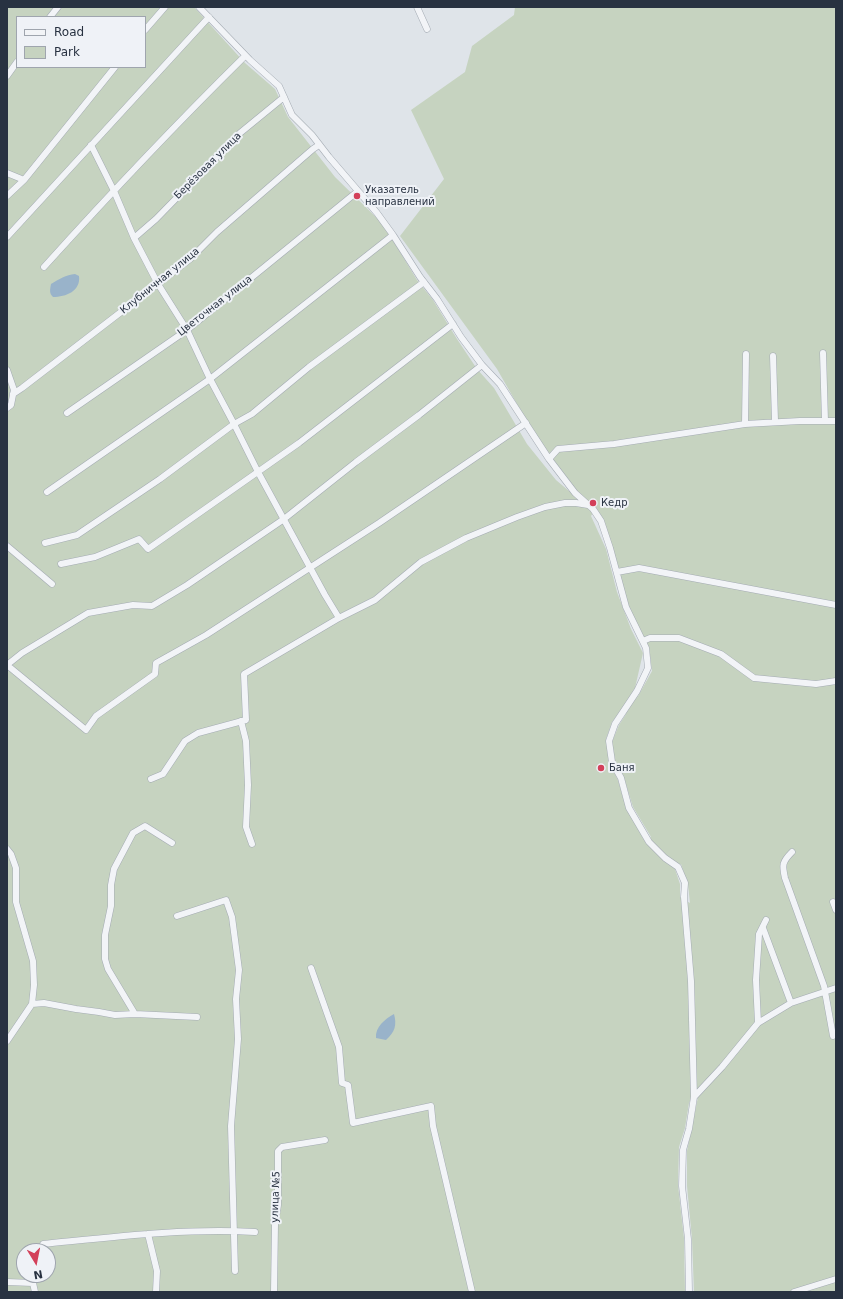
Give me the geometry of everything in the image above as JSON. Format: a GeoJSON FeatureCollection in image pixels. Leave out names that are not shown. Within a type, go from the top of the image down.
{"type":"FeatureCollection","features":[{"type":"Feature","properties":{"kind":"street"},"geometry":{"type":"LineString","coordinates":[[51,16],[58,7]]}},
{"type":"Feature","properties":{"kind":"street"},"geometry":{"type":"LineString","coordinates":[[146,29],[165,7]]}},
{"type":"Feature","properties":{"kind":"street"},"geometry":{"type":"LineString","coordinates":[[199,7],[246,56],[279,86],[292,114],[312,135],[319,146],[377,213],[424,282],[438,298],[453,324],[482,365],[500,384],[549,459],[575,493],[593,509],[601,521],[626,607],[646,648],[648,668],[637,692],[615,724],[609,741],[612,762],[621,778],[629,808],[649,842],[665,858],[678,867],[685,884],[684,897],[691,981],[694,1097],[689,1129],[683,1150],[682,1186],[688,1239],[689,1292]]}},
{"type":"Feature","properties":{"kind":"street"},"geometry":{"type":"LineString","coordinates":[[417,7],[427,29]]}},
{"type":"Feature","properties":{"kind":"street"},"geometry":{"type":"LineString","coordinates":[[7,237],[209,17]]}},
{"type":"Feature","properties":{"kind":"street"},"geometry":{"type":"LineString","coordinates":[[44,267],[189,112],[246,56]]}},
{"type":"Feature","properties":{"kind":"street"},"geometry":{"type":"LineString","coordinates":[[7,76],[16,63]]}},
{"type":"Feature","properties":{"kind":"street"},"geometry":{"type":"LineString","coordinates":[[7,196],[24,180],[114,68]]}},
{"type":"Feature","properties":{"kind":"street","name":"Берёзовая улица"},"geometry":{"type":"LineString","coordinates":[[134,238],[156,219],[240,133],[284,97]]}},
{"type":"Feature","properties":{"kind":"street"},"geometry":{"type":"LineString","coordinates":[[91,145],[114,191],[134,238],[158,284],[187,330],[210,379],[258,472],[338,618]]}},
{"type":"Feature","properties":{"kind":"street","name":"Клубничная улица"},"geometry":{"type":"LineString","coordinates":[[13,394],[190,259],[216,232],[261,192],[313,149],[319,146]]}},
{"type":"Feature","properties":{"kind":"street"},"geometry":{"type":"LineString","coordinates":[[7,173],[24,180]]}},
{"type":"Feature","properties":{"kind":"street","name":"Цветочная улица"},"geometry":{"type":"LineString","coordinates":[[67,413],[187,330],[358,191]]}},
{"type":"Feature","properties":{"kind":"street"},"geometry":{"type":"LineString","coordinates":[[47,492],[210,379],[393,235]]}},
{"type":"Feature","properties":{"kind":"street"},"geometry":{"type":"LineString","coordinates":[[45,543],[77,535],[160,479],[234,424],[252,414],[309,367],[424,282]]}},
{"type":"Feature","properties":{"kind":"street"},"geometry":{"type":"LineString","coordinates":[[61,564],[95,557],[139,539],[148,549],[305,438],[453,324]]}},
{"type":"Feature","properties":{"kind":"street"},"geometry":{"type":"LineString","coordinates":[[823,352],[825,422]]}},
{"type":"Feature","properties":{"kind":"street"},"geometry":{"type":"LineString","coordinates":[[745,424],[746,354]]}},
{"type":"Feature","properties":{"kind":"street"},"geometry":{"type":"LineString","coordinates":[[773,356],[775,422]]}},
{"type":"Feature","properties":{"kind":"street"},"geometry":{"type":"LineString","coordinates":[[482,365],[284,519],[187,585],[152,606],[132,605],[88,613],[22,653],[7,665],[86,730],[96,716],[155,674],[156,664],[206,635],[379,523],[526,424]]}},
{"type":"Feature","properties":{"kind":"street"},"geometry":{"type":"LineString","coordinates":[[7,370],[14,390],[11,405],[7,408]]}},
{"type":"Feature","properties":{"kind":"street"},"geometry":{"type":"LineString","coordinates":[[549,459],[558,449],[621,443],[745,424],[775,422],[836,422]]}},
{"type":"Feature","properties":{"kind":"street"},"geometry":{"type":"LineString","coordinates":[[151,779],[163,774],[185,741],[198,733],[246,720],[244,674],[338,618],[375,600],[421,562],[486,529],[545,507],[576,502],[588,504]]}},
{"type":"Feature","properties":{"kind":"street"},"geometry":{"type":"LineString","coordinates":[[7,546],[52,584]]}},
{"type":"Feature","properties":{"kind":"street"},"geometry":{"type":"LineString","coordinates":[[617,572],[639,568],[836,604]]}},
{"type":"Feature","properties":{"kind":"street"},"geometry":{"type":"LineString","coordinates":[[643,641],[650,638],[679,638],[721,654],[754,678],[816,684],[836,682]]}},
{"type":"Feature","properties":{"kind":"street"},"geometry":{"type":"LineString","coordinates":[[241,721],[246,741],[248,785],[246,827],[252,844]]}},
{"type":"Feature","properties":{"kind":"street"},"geometry":{"type":"LineString","coordinates":[[135,1014],[108,969],[105,959],[105,935],[111,906],[111,884],[114,869],[133,833],[145,826],[172,844]]}},
{"type":"Feature","properties":{"kind":"street"},"geometry":{"type":"LineString","coordinates":[[7,849],[11,854],[16,868],[16,902],[33,961],[34,984],[32,1004],[7,1041]]}},
{"type":"Feature","properties":{"kind":"street"},"geometry":{"type":"LineString","coordinates":[[792,852],[785,859],[782,867],[825,992],[833,1036]]}},
{"type":"Feature","properties":{"kind":"street"},"geometry":{"type":"LineString","coordinates":[[177,916],[226,900],[232,917],[239,970],[236,999],[238,1039],[231,1126],[235,1271]]}},
{"type":"Feature","properties":{"kind":"street"},"geometry":{"type":"LineString","coordinates":[[833,902],[836,910]]}},
{"type":"Feature","properties":{"kind":"street"},"geometry":{"type":"LineString","coordinates":[[758,1023],[756,980],[759,934],[766,920]]}},
{"type":"Feature","properties":{"kind":"street"},"geometry":{"type":"LineString","coordinates":[[763,928],[791,1003]]}},
{"type":"Feature","properties":{"kind":"street"},"geometry":{"type":"LineString","coordinates":[[311,968],[338,1047],[342,1082],[348,1085],[353,1123],[431,1106],[434,1134],[472,1292]]}},
{"type":"Feature","properties":{"kind":"street"},"geometry":{"type":"LineString","coordinates":[[694,1097],[722,1067],[758,1023],[791,1003],[836,988]]}},
{"type":"Feature","properties":{"kind":"street"},"geometry":{"type":"LineString","coordinates":[[32,1004],[44,1003],[115,1015],[135,1014],[197,1017]]}},
{"type":"Feature","properties":{"kind":"street","name":"улица №5"},"geometry":{"type":"LineString","coordinates":[[274,1292],[275,1224],[278,1205],[278,1151],[282,1147],[325,1140]]}},
{"type":"Feature","properties":{"kind":"street"},"geometry":{"type":"LineString","coordinates":[[54,1243],[148,1234],[234,1231],[254,1232]]}},
{"type":"Feature","properties":{"kind":"street"},"geometry":{"type":"LineString","coordinates":[[148,1234],[157,1271],[156,1292]]}},
{"type":"Feature","properties":{"kind":"street"},"geometry":{"type":"LineString","coordinates":[[794,1292],[836,1279]]}},
{"type":"Feature","properties":{"kind":"street"},"geometry":{"type":"LineString","coordinates":[[33,1283],[35,1292]]}},
{"type":"Feature","properties":{"kind":"green space"},"geometry":{"type":"Polygon","coordinates":[[[7,7],[194,7],[245,63],[275,89],[288,117],[335,177],[383,224],[417,280],[433,300],[477,369],[494,388],[527,444],[556,480],[569,491],[574,488],[537,439],[497,369],[400,236],[444,179],[411,110],[465,72],[472,46],[514,15],[515,7],[836,7],[836,1292],[694,1292],[692,1239],[687,1186],[687,1151],[698,1097],[697,1087],[689,1103],[685,1128],[679,1147],[678,1185],[684,1238],[685,1292],[7,1292],[7,7]],[[595,510],[591,516],[606,549],[617,592],[631,629],[643,653],[633,691],[639,693],[637,698],[652,671],[649,647],[633,620],[595,510]],[[626,714],[618,715],[612,722],[606,739],[609,762],[618,780],[626,808],[646,843],[651,837],[633,807],[624,778],[615,761],[612,742],[619,725],[626,714]],[[681,864],[675,869],[680,884],[680,897],[690,903],[688,885],[681,864]]]}},
{"type":"Feature","properties":{"kind":"water"},"geometry":{"type":"Polygon","coordinates":[[[75,274],[79,276],[79,281],[78,286],[72,292],[63,296],[52,296],[50,293],[51,284],[69,275],[75,274]]]}},
{"type":"Feature","properties":{"kind":"water"},"geometry":{"type":"Polygon","coordinates":[[[394,1014],[395,1025],[391,1034],[386,1040],[376,1038],[379,1027],[387,1018],[394,1014]]]}},
{"type":"Feature","properties":{"kind":"place","name":"Указатель направлений"},"geometry":{"type":"Point","coordinates":[357,196]}},
{"type":"Feature","properties":{"kind":"place","name":"Кедр"},"geometry":{"type":"Point","coordinates":[593,503]}},
{"type":"Feature","properties":{"kind":"place","name":"Баня"},"geometry":{"type":"Point","coordinates":[601,768]}}]}
